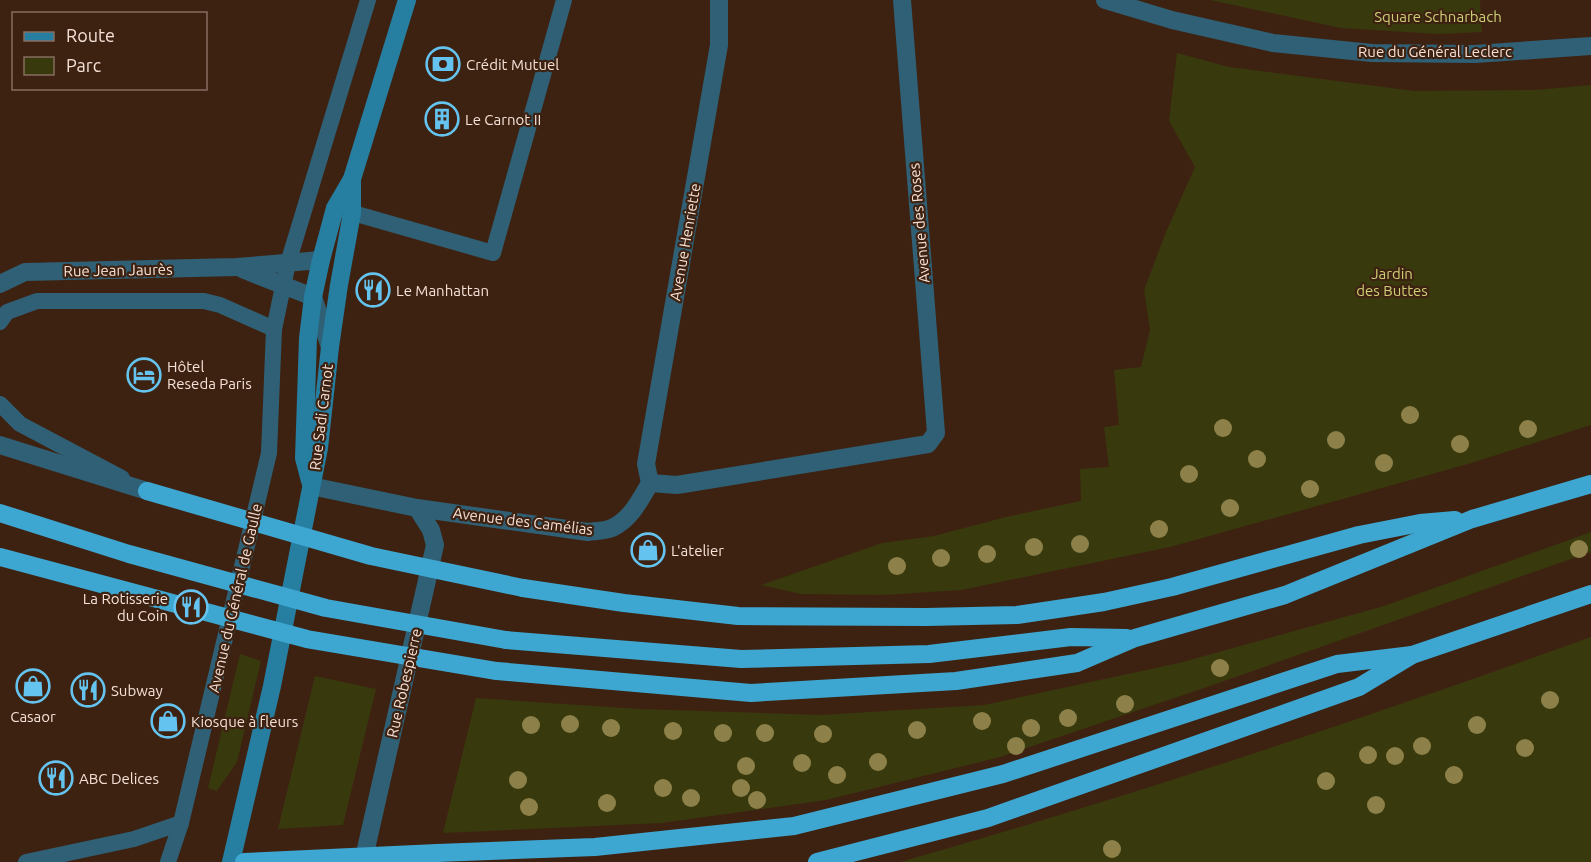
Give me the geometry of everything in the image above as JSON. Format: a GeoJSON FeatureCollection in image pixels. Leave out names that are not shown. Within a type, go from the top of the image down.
{"type":"FeatureCollection","features":[{"type":"Feature","properties":{"kind":"highway"},"geometry":{"type":"LineString","coordinates":[[0,557],[307,639],[497,671],[751,693],[956,681],[1077,663],[1135,638],[1285,595],[1472,519],[1591,484]]}},
{"type":"Feature","properties":{"kind":"highway"},"geometry":{"type":"LineString","coordinates":[[147,491],[371,556],[523,588],[624,603],[738,616],[1017,615],[1104,602],[1172,587],[1359,535],[1420,523],[1472,519]]}},
{"type":"Feature","properties":{"kind":"highway"},"geometry":{"type":"LineString","coordinates":[[0,513],[129,554],[326,608],[506,640],[741,659],[929,654],[1071,637],[1135,638]]}},
{"type":"Feature","properties":{"kind":"highway"},"geometry":{"type":"LineString","coordinates":[[244,862],[595,847],[794,826],[1003,774],[1337,664],[1412,655],[1591,594]]}},
{"type":"Feature","properties":{"kind":"highway"},"geometry":{"type":"LineString","coordinates":[[817,862],[988,818],[1359,687],[1412,655]]}},
{"type":"Feature","properties":{"kind":"street","name":"Rue Sadi Carnot"},"geometry":{"type":"LineString","coordinates":[[311,486],[304,458],[308,338],[313,297],[321,260],[344,210],[407,0]]}},
{"type":"Feature","properties":{"kind":"street","name":"Avenue Henriette"},"geometry":{"type":"LineString","coordinates":[[650,483],[646,464],[720,45],[720,0]]}},
{"type":"Feature","properties":{"kind":"street","name":"Avenue des Roses"},"geometry":{"type":"LineString","coordinates":[[650,483],[677,485],[928,444],[936,433],[902,0]]}},
{"type":"Feature","properties":{"kind":"street","name":"Rue du Général Leclerc"},"geometry":{"type":"LineString","coordinates":[[1105,0],[1172,20],[1274,43],[1372,53],[1475,54],[1591,46]]}},
{"type":"Feature","properties":{"kind":"street","name":"Rue Sadi Carnot"},"geometry":{"type":"LineString","coordinates":[[311,486],[319,448],[339,285],[344,210]]}},
{"type":"Feature","properties":{"kind":"street","name":"Rue Jean Jaurès"},"geometry":{"type":"LineString","coordinates":[[0,284],[25,273],[237,267],[321,260]]}},
{"type":"Feature","properties":{"kind":"street","name":"Rue Jean Jaurès"},"geometry":{"type":"LineString","coordinates":[[237,267],[313,297]]}},
{"type":"Feature","properties":{"kind":"street"},"geometry":{"type":"LineString","coordinates":[[313,297],[330,347]]}},
{"type":"Feature","properties":{"kind":"street"},"geometry":{"type":"LineString","coordinates":[[0,444],[147,491]]}},
{"type":"Feature","properties":{"kind":"street","name":"Avenue des Camélias"},"geometry":{"type":"LineString","coordinates":[[311,486],[417,508],[588,532],[611,529],[626,518],[638,504],[650,483]]}},
{"type":"Feature","properties":{"kind":"street"},"geometry":{"type":"LineString","coordinates":[[231,862],[272,686],[311,486]]}},
{"type":"Feature","properties":{"kind":"street","name":"Rue Robespierre"},"geometry":{"type":"LineString","coordinates":[[363,862],[435,545],[431,530],[417,508]]}},
{"type":"Feature","properties":{"kind":"lane"},"geometry":{"type":"LineString","coordinates":[[0,322],[7,312],[37,301],[204,301],[220,305],[274,329],[288,263],[368,0]]}},
{"type":"Feature","properties":{"kind":"lane"},"geometry":{"type":"LineString","coordinates":[[344,210],[493,253],[564,0]]}},
{"type":"Feature","properties":{"kind":"lane","name":"Avenue du Général de Gaulle"},"geometry":{"type":"LineString","coordinates":[[168,862],[181,823],[269,453],[274,329]]}},
{"type":"Feature","properties":{"kind":"lane"},"geometry":{"type":"LineString","coordinates":[[0,404],[20,424],[147,491]]}},
{"type":"Feature","properties":{"kind":"lane"},"geometry":{"type":"LineString","coordinates":[[26,862],[134,839],[181,823]]}},
{"type":"Feature","properties":{"kind":"green space","name":"Square Schnarbach"},"geometry":{"type":"Polygon","coordinates":[[[1210,0],[1480,0],[1482,32],[1439,34],[1341,28],[1210,0]]]}},
{"type":"Feature","properties":{"kind":"green space","name":"Jardin des Buttes"},"geometry":{"type":"Polygon","coordinates":[[[1177,53],[1229,67],[1414,91],[1536,90],[1591,85],[1591,425],[1468,464],[1170,547],[961,590],[883,595],[801,594],[761,585],[882,543],[934,536],[1006,517],[1081,501],[1080,469],[1109,467],[1104,427],[1119,425],[1114,370],[1141,367],[1150,330],[1144,290],[1166,232],[1195,167],[1169,121],[1177,53]]]}},
{"type":"Feature","properties":{"kind":"green space"},"geometry":{"type":"Polygon","coordinates":[[[1591,532],[1591,552],[1000,757],[826,800],[662,823],[443,833],[476,698],[639,709],[821,715],[984,705],[1179,663],[1384,606],[1591,532]]]}},
{"type":"Feature","properties":{"kind":"green space"},"geometry":{"type":"Polygon","coordinates":[[[1591,637],[1591,862],[900,862],[1074,811],[1247,756],[1591,637]]]}},
{"type":"Feature","properties":{"kind":"green space"},"geometry":{"type":"Polygon","coordinates":[[[240,654],[261,661],[237,762],[217,791],[208,788],[240,654]]]}},
{"type":"Feature","properties":{"kind":"green space"},"geometry":{"type":"Polygon","coordinates":[[[315,676],[376,689],[343,825],[278,829],[315,676]]]}},
{"type":"Feature","properties":{"kind":"place","name":"Crédit Mutuel"},"geometry":{"type":"Point","coordinates":[443,64]}},
{"type":"Feature","properties":{"kind":"place","name":"Le Carnot II"},"geometry":{"type":"Point","coordinates":[442,119]}},
{"type":"Feature","properties":{"kind":"place","name":"Le Manhattan"},"geometry":{"type":"Point","coordinates":[373,290]}},
{"type":"Feature","properties":{"kind":"place","name":"Hôtel Reseda Paris"},"geometry":{"type":"Point","coordinates":[144,375]}},
{"type":"Feature","properties":{"kind":"place","name":"L'atelier"},"geometry":{"type":"Point","coordinates":[648,550]}},
{"type":"Feature","properties":{"kind":"place","name":"La Rotisserie du Coin"},"geometry":{"type":"Point","coordinates":[191,607]}},
{"type":"Feature","properties":{"kind":"place","name":"Casaor"},"geometry":{"type":"Point","coordinates":[33,686]}},
{"type":"Feature","properties":{"kind":"place","name":"Subway"},"geometry":{"type":"Point","coordinates":[88,690]}},
{"type":"Feature","properties":{"kind":"place","name":"Kiosque à fleurs"},"geometry":{"type":"Point","coordinates":[168,721]}},
{"type":"Feature","properties":{"kind":"place","name":"ABC Delices"},"geometry":{"type":"Point","coordinates":[56,778]}}]}
